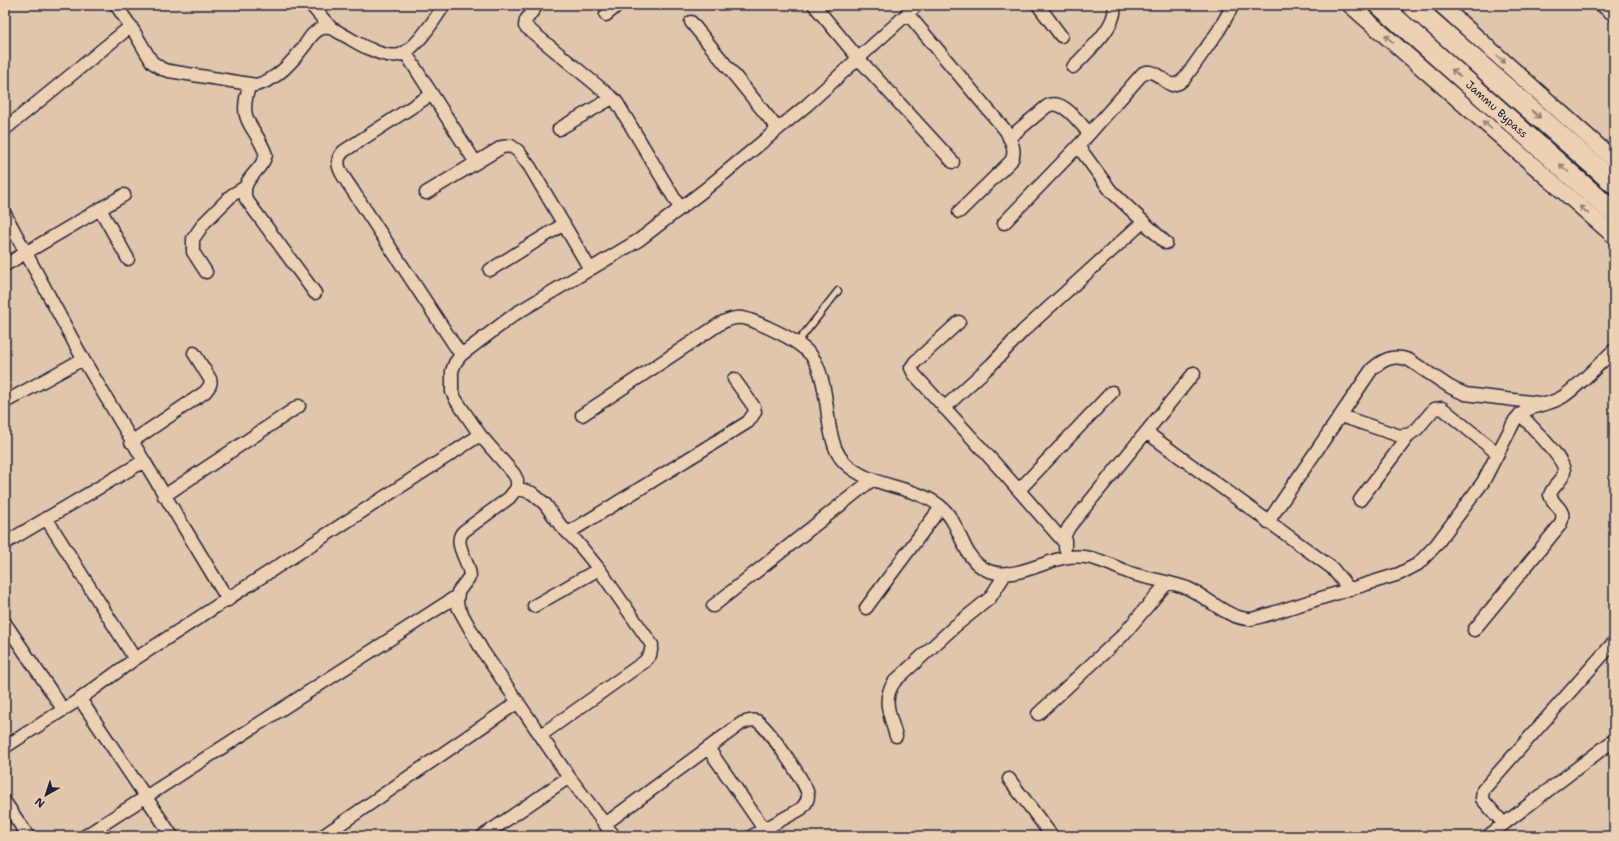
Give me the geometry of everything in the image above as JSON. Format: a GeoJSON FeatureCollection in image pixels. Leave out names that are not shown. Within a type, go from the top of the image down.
{"type":"FeatureCollection","features":[{"type":"Feature","properties":{"kind":"highway","name":"Jammu Bypass"},"geometry":{"type":"LineString","coordinates":[[1380,5],[1614,213]]}},
{"type":"Feature","properties":{"kind":"highway","name":"Jammu Bypass"},"geometry":{"type":"LineString","coordinates":[[1412,5],[1614,183]]}},
{"type":"Feature","properties":{"kind":"street"},"geometry":{"type":"LineString","coordinates":[[116,5],[131,26],[148,57],[162,69],[256,85],[266,82],[288,64],[316,32],[320,29],[331,28]]}},
{"type":"Feature","properties":{"kind":"street"},"geometry":{"type":"LineString","coordinates":[[311,5],[331,28],[382,54],[399,55],[405,52],[424,34],[444,5]]}},
{"type":"Feature","properties":{"kind":"street"},"geometry":{"type":"LineString","coordinates":[[537,5],[526,20],[525,26],[612,98],[621,108],[680,208]]}},
{"type":"Feature","properties":{"kind":"street"},"geometry":{"type":"LineString","coordinates":[[606,15],[618,5]]}},
{"type":"Feature","properties":{"kind":"street"},"geometry":{"type":"LineString","coordinates":[[85,836],[457,596],[470,576],[469,568],[459,543],[460,535],[510,498],[517,488],[517,480],[514,474],[480,435],[452,392],[452,371],[461,354],[515,314],[639,240],[778,129],[917,5]]}},
{"type":"Feature","properties":{"kind":"street"},"geometry":{"type":"LineString","coordinates":[[1038,5],[1061,36]]}},
{"type":"Feature","properties":{"kind":"street"},"geometry":{"type":"LineString","coordinates":[[1073,67],[1107,30],[1114,16],[1114,5]]}},
{"type":"Feature","properties":{"kind":"street"},"geometry":{"type":"LineString","coordinates":[[1004,223],[1078,146],[1143,73],[1148,71],[1154,73],[1172,85],[1179,83],[1185,78],[1215,35],[1233,5]]}},
{"type":"Feature","properties":{"kind":"street"},"geometry":{"type":"LineString","coordinates":[[1350,5],[1614,236]]}},
{"type":"Feature","properties":{"kind":"street"},"geometry":{"type":"LineString","coordinates":[[1441,5],[1612,155]]}},
{"type":"Feature","properties":{"kind":"street"},"geometry":{"type":"LineString","coordinates":[[1602,5],[1614,15]]}},
{"type":"Feature","properties":{"kind":"street"},"geometry":{"type":"LineString","coordinates":[[816,6],[858,58],[953,162]]}},
{"type":"Feature","properties":{"kind":"street"},"geometry":{"type":"LineString","coordinates":[[907,13],[1006,131],[1014,150],[1011,161],[959,212]]}},
{"type":"Feature","properties":{"kind":"street"},"geometry":{"type":"LineString","coordinates":[[690,22],[778,129]]}},
{"type":"Feature","properties":{"kind":"street"},"geometry":{"type":"LineString","coordinates":[[5,129],[131,26]]}},
{"type":"Feature","properties":{"kind":"street"},"geometry":{"type":"LineString","coordinates":[[405,52],[476,163]]}},
{"type":"Feature","properties":{"kind":"street"},"geometry":{"type":"LineString","coordinates":[[206,272],[193,252],[193,239],[204,223],[232,195],[244,188],[250,177],[264,161],[266,155],[249,125],[244,112],[246,96],[250,84]]}},
{"type":"Feature","properties":{"kind":"street"},"geometry":{"type":"LineString","coordinates":[[432,94],[344,151],[338,159],[338,164],[353,191],[461,354]]}},
{"type":"Feature","properties":{"kind":"street"},"geometry":{"type":"LineString","coordinates":[[560,129],[612,98]]}},
{"type":"Feature","properties":{"kind":"street"},"geometry":{"type":"LineString","coordinates":[[1009,138],[1050,104],[1055,104],[1064,108],[1089,134]]}},
{"type":"Feature","properties":{"kind":"street"},"geometry":{"type":"LineString","coordinates":[[426,193],[502,147],[507,145],[514,148],[530,168],[590,269]]}},
{"type":"Feature","properties":{"kind":"street"},"geometry":{"type":"LineString","coordinates":[[1078,146],[1111,191],[1166,243]]}},
{"type":"Feature","properties":{"kind":"street"},"geometry":{"type":"LineString","coordinates":[[244,188],[246,199],[253,210],[315,293]]}},
{"type":"Feature","properties":{"kind":"street"},"geometry":{"type":"LineString","coordinates":[[5,265],[124,195]]}},
{"type":"Feature","properties":{"kind":"street"},"geometry":{"type":"LineString","coordinates":[[100,209],[128,259]]}},
{"type":"Feature","properties":{"kind":"street"},"geometry":{"type":"LineString","coordinates":[[5,214],[27,252],[83,359],[131,442],[228,600]]}},
{"type":"Feature","properties":{"kind":"street"},"geometry":{"type":"LineString","coordinates":[[944,408],[987,368],[1023,331],[1143,222]]}},
{"type":"Feature","properties":{"kind":"street"},"geometry":{"type":"LineString","coordinates":[[490,270],[564,224]]}},
{"type":"Feature","properties":{"kind":"street"},"geometry":{"type":"LineString","coordinates":[[582,415],[728,319],[744,317],[797,343],[812,356],[822,380],[836,450],[847,465],[873,479],[930,499],[942,507],[954,523],[972,560],[983,568],[998,574],[1034,567],[1068,557],[1090,558],[1118,569],[1186,588],[1198,593],[1226,612],[1249,618],[1263,616],[1350,590],[1399,574],[1412,568],[1426,557],[1483,482],[1515,420],[1520,414],[1534,406],[1555,401],[1575,387],[1614,350]]}},
{"type":"Feature","properties":{"kind":"street"},"geometry":{"type":"LineString","coordinates":[[960,322],[915,362],[911,368],[914,374],[1064,542],[1068,557]]}},
{"type":"Feature","properties":{"kind":"street"},"geometry":{"type":"LineString","coordinates":[[131,442],[205,392],[210,386],[210,379],[194,352]]}},
{"type":"Feature","properties":{"kind":"street"},"geometry":{"type":"LineString","coordinates":[[1268,522],[1372,368],[1380,362],[1393,357],[1402,357],[1450,387],[1465,394],[1545,404]]}},
{"type":"Feature","properties":{"kind":"street"},"geometry":{"type":"LineString","coordinates":[[5,402],[83,359]]}},
{"type":"Feature","properties":{"kind":"street"},"geometry":{"type":"LineString","coordinates":[[1064,542],[1069,527],[1194,373]]}},
{"type":"Feature","properties":{"kind":"street"},"geometry":{"type":"LineString","coordinates":[[568,533],[748,422],[755,412],[754,407],[734,379]]}},
{"type":"Feature","properties":{"kind":"street"},"geometry":{"type":"LineString","coordinates":[[1019,490],[1112,392]]}},
{"type":"Feature","properties":{"kind":"street"},"geometry":{"type":"LineString","coordinates":[[164,496],[299,406]]}},
{"type":"Feature","properties":{"kind":"street"},"geometry":{"type":"LineString","coordinates":[[1360,500],[1410,434],[1420,426],[1434,409],[1442,408],[1498,453]]}},
{"type":"Feature","properties":{"kind":"street"},"geometry":{"type":"LineString","coordinates":[[1474,630],[1563,520],[1563,513],[1550,495],[1564,474],[1562,463],[1520,414]]}},
{"type":"Feature","properties":{"kind":"street"},"geometry":{"type":"LineString","coordinates":[[1341,416],[1395,436],[1410,434]]}},
{"type":"Feature","properties":{"kind":"street"},"geometry":{"type":"LineString","coordinates":[[1146,432],[1332,568],[1350,590]]}},
{"type":"Feature","properties":{"kind":"street"},"geometry":{"type":"LineString","coordinates":[[5,747],[136,659],[480,435]]}},
{"type":"Feature","properties":{"kind":"street"},"geometry":{"type":"LineString","coordinates":[[5,543],[144,461]]}},
{"type":"Feature","properties":{"kind":"street"},"geometry":{"type":"LineString","coordinates":[[713,606],[873,479]]}},
{"type":"Feature","properties":{"kind":"street"},"geometry":{"type":"LineString","coordinates":[[517,488],[532,493],[539,498],[599,569],[652,645],[650,655],[644,662],[541,735]]}},
{"type":"Feature","properties":{"kind":"street"},"geometry":{"type":"LineString","coordinates":[[866,608],[942,507]]}},
{"type":"Feature","properties":{"kind":"street"},"geometry":{"type":"LineString","coordinates":[[46,518],[136,659]]}},
{"type":"Feature","properties":{"kind":"street"},"geometry":{"type":"LineString","coordinates":[[534,606],[599,569]]}},
{"type":"Feature","properties":{"kind":"street"},"geometry":{"type":"LineString","coordinates":[[896,736],[887,700],[890,688],[895,681],[948,632],[990,598],[1006,573]]}},
{"type":"Feature","properties":{"kind":"street"},"geometry":{"type":"LineString","coordinates":[[1038,714],[1123,635],[1167,583]]}},
{"type":"Feature","properties":{"kind":"street"},"geometry":{"type":"LineString","coordinates":[[457,596],[458,607],[482,650],[569,777],[614,836]]}},
{"type":"Feature","properties":{"kind":"street"},"geometry":{"type":"LineString","coordinates":[[5,623],[63,709]]}},
{"type":"Feature","properties":{"kind":"street"},"geometry":{"type":"LineString","coordinates":[[1504,824],[1482,799],[1483,790],[1614,642]]}},
{"type":"Feature","properties":{"kind":"street"},"geometry":{"type":"LineString","coordinates":[[80,698],[172,836]]}},
{"type":"Feature","properties":{"kind":"street"},"geometry":{"type":"LineString","coordinates":[[323,836],[518,702]]}},
{"type":"Feature","properties":{"kind":"street"},"geometry":{"type":"LineString","coordinates":[[605,824],[742,723],[750,721],[757,722],[762,726],[781,749],[804,783],[808,795],[807,802],[801,808],[752,836]]}},
{"type":"Feature","properties":{"kind":"street"},"geometry":{"type":"LineString","coordinates":[[1488,836],[1614,740]]}},
{"type":"Feature","properties":{"kind":"street"},"geometry":{"type":"LineString","coordinates":[[708,748],[764,829]]}},
{"type":"Feature","properties":{"kind":"street"},"geometry":{"type":"LineString","coordinates":[[482,836],[569,777]]}},
{"type":"Feature","properties":{"kind":"street"},"geometry":{"type":"LineString","coordinates":[[1009,779],[1052,836]]}},
{"type":"Feature","properties":{"kind":"street"},"geometry":{"type":"LineString","coordinates":[[7,810],[28,836]]}},
{"type":"Feature","properties":{"kind":"lane"},"geometry":{"type":"LineString","coordinates":[[797,343],[838,291]]}}]}
